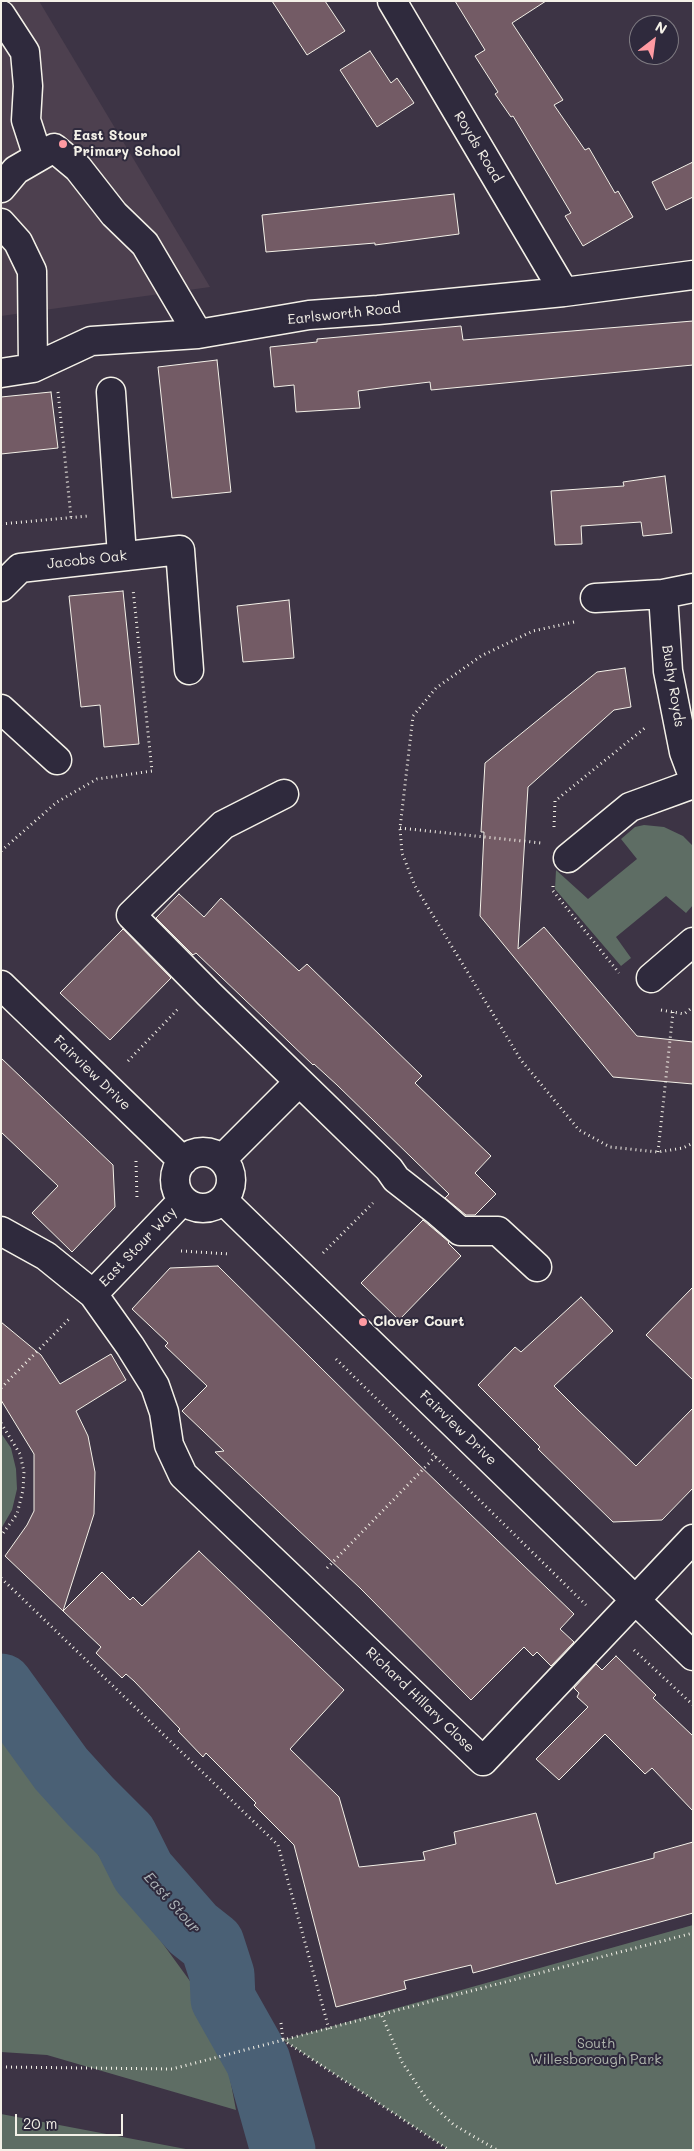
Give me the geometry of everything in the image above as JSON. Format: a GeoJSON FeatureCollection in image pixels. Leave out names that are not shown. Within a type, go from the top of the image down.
{"type":"FeatureCollection","features":[{"type":"Feature","properties":{"kind":"street","name":"Royds Road"},"geometry":{"type":"LineString","coordinates":[[392,1],[564,292]]}},
{"type":"Feature","properties":{"kind":"street"},"geometry":{"type":"LineString","coordinates":[[1,15],[25,52],[28,86],[26,120],[38,157]]}},
{"type":"Feature","properties":{"kind":"street"},"geometry":{"type":"LineString","coordinates":[[1,188],[16,170],[54,148],[78,168],[114,214],[144,244],[198,334]]}},
{"type":"Feature","properties":{"kind":"street"},"geometry":{"type":"LineString","coordinates":[[1,223],[18,242],[32,271],[33,368]]}},
{"type":"Feature","properties":{"kind":"street","name":"Earlsworth Road"},"geometry":{"type":"LineString","coordinates":[[1,373],[33,368],[91,341],[198,334],[310,315],[564,292],[693,275]]}},
{"type":"Feature","properties":{"kind":"street"},"geometry":{"type":"LineString","coordinates":[[111,392],[126,556]]}},
{"type":"Feature","properties":{"kind":"street","name":"Jacobs Oak"},"geometry":{"type":"LineString","coordinates":[[1,587],[20,568],[180,550],[189,670]]}},
{"type":"Feature","properties":{"kind":"street"},"geometry":{"type":"LineString","coordinates":[[596,598],[662,594],[693,588]]}},
{"type":"Feature","properties":{"kind":"street","name":"Bushy Royds"},"geometry":{"type":"LineString","coordinates":[[662,594],[668,671],[684,752],[693,776]]}},
{"type":"Feature","properties":{"kind":"street"},"geometry":{"type":"LineString","coordinates":[[1,709],[57,760]]}},
{"type":"Feature","properties":{"kind":"street"},"geometry":{"type":"LineString","coordinates":[[568,858],[630,807],[693,784]]}},
{"type":"Feature","properties":{"kind":"street"},"geometry":{"type":"LineString","coordinates":[[284,794],[223,825],[131,915],[393,1174],[460,1231],[498,1231],[537,1267]]}},
{"type":"Feature","properties":{"kind":"street"},"geometry":{"type":"LineString","coordinates":[[651,978],[693,942]]}},
{"type":"Feature","properties":{"kind":"street","name":"Fairview Drive"},"geometry":{"type":"LineString","coordinates":[[1,985],[183,1161]]}},
{"type":"Feature","properties":{"kind":"street"},"geometry":{"type":"LineString","coordinates":[[222,1159],[299,1082]]}},
{"type":"Feature","properties":{"kind":"street"},"geometry":{"type":"LineString","coordinates":[[206,1152],[222,1159],[227,1166],[231,1184],[223,1200],[207,1208],[199,1208],[184,1200],[176,1185],[175,1177],[183,1161],[189,1156],[206,1152]]}},
{"type":"Feature","properties":{"kind":"street","name":"East Stour Way"},"geometry":{"type":"LineString","coordinates":[[93,1294],[184,1200]]}},
{"type":"Feature","properties":{"kind":"street","name":"Fairview Drive"},"geometry":{"type":"LineString","coordinates":[[223,1200],[693,1656]]}},
{"type":"Feature","properties":{"kind":"street","name":"East Stour Way"},"geometry":{"type":"LineString","coordinates":[[1,1231],[46,1256],[93,1294],[130,1346],[155,1386],[164,1412],[169,1444],[183,1475],[305,1590]]}},
{"type":"Feature","properties":{"kind":"street","name":"Richard Hillary Close"},"geometry":{"type":"LineString","coordinates":[[305,1590],[483,1761],[634,1599],[693,1539]]}},
{"type":"Feature","properties":{"kind":"path"},"geometry":{"type":"LineString","coordinates":[[58,389],[71,517]]}},
{"type":"Feature","properties":{"kind":"path"},"geometry":{"type":"LineString","coordinates":[[1,524],[89,516]]}},
{"type":"Feature","properties":{"kind":"path"},"geometry":{"type":"LineString","coordinates":[[1,851],[57,802],[97,779],[152,772],[126,556]]}},
{"type":"Feature","properties":{"kind":"path"},"geometry":{"type":"LineString","coordinates":[[596,598],[588,620],[533,631],[480,656],[436,688],[413,716],[400,828],[402,853],[415,886],[521,1060],[579,1130],[610,1147],[658,1152],[683,1148],[693,1143]]}},
{"type":"Feature","properties":{"kind":"path"},"geometry":{"type":"LineString","coordinates":[[400,828],[544,844]]}},
{"type":"Feature","properties":{"kind":"path"},"geometry":{"type":"LineString","coordinates":[[128,1061],[205,990]]}},
{"type":"Feature","properties":{"kind":"path"},"geometry":{"type":"LineString","coordinates":[[658,1152],[673,1012]]}},
{"type":"Feature","properties":{"kind":"path"},"geometry":{"type":"LineString","coordinates":[[135,1152],[138,1225],[148,1238],[168,1250],[229,1254],[236,1261]]}},
{"type":"Feature","properties":{"kind":"path"},"geometry":{"type":"LineString","coordinates":[[322,1254],[393,1174]]}},
{"type":"Feature","properties":{"kind":"path"},"geometry":{"type":"LineString","coordinates":[[1,1388],[93,1294]]}},
{"type":"Feature","properties":{"kind":"path"},"geometry":{"type":"LineString","coordinates":[[336,1359],[586,1606],[605,1630],[633,1649],[693,1705]]}},
{"type":"Feature","properties":{"kind":"path"},"geometry":{"type":"LineString","coordinates":[[1,1423],[20,1454],[24,1472],[23,1490],[17,1514],[1,1536]]}},
{"type":"Feature","properties":{"kind":"path"},"geometry":{"type":"LineString","coordinates":[[305,1590],[435,1456],[461,1432]]}},
{"type":"Feature","properties":{"kind":"path"},"geometry":{"type":"LineString","coordinates":[[1,1578],[278,1845],[329,2029]]}},
{"type":"Feature","properties":{"kind":"path"},"geometry":{"type":"LineString","coordinates":[[1,2067],[172,2069],[382,2016],[693,1933]]}},
{"type":"Feature","properties":{"kind":"path"},"geometry":{"type":"LineString","coordinates":[[382,2016],[402,2062],[428,2100],[454,2125],[497,2150]]}},
{"type":"Feature","properties":{"kind":"path"},"geometry":{"type":"LineString","coordinates":[[281,2023],[283,2040],[449,2150]]}},
{"type":"Feature","properties":{"kind":"shaded area","name":"East Stour Primary School"},"geometry":{"type":"Polygon","coordinates":[[[1,1],[39,1],[210,287],[1,316],[1,1]]]}},
{"type":"Feature","properties":{"kind":"green space"},"geometry":{"type":"Polygon","coordinates":[[[644,825],[664,827],[683,836],[693,846],[693,905],[686,913],[666,896],[616,937],[631,958],[621,966],[555,889],[556,870],[588,899],[637,859],[621,839],[635,827],[644,825]]]}},
{"type":"Feature","properties":{"kind":"green space"},"geometry":{"type":"Polygon","coordinates":[[[1,1433],[11,1448],[16,1469],[17,1489],[12,1510],[1,1529],[1,1433]]]}},
{"type":"Feature","properties":{"kind":"green space"},"geometry":{"type":"Polygon","coordinates":[[[1,1721],[219,2021],[236,2110],[47,2055],[1,2052],[1,1721]]]}},
{"type":"Feature","properties":{"kind":"green space","name":"South Willesborough Park"},"geometry":{"type":"Polygon","coordinates":[[[693,1925],[693,2150],[449,2150],[283,2040],[693,1925]]]}},
{"type":"Feature","properties":{"kind":"green space"},"geometry":{"type":"Polygon","coordinates":[[[1,2114],[191,2150],[1,2150],[1,2114]]]}},
{"type":"Feature","properties":{"kind":"building"},"geometry":{"type":"Polygon","coordinates":[[[272,1],[325,1],[345,31],[307,55],[272,1]]]}},
{"type":"Feature","properties":{"kind":"building"},"geometry":{"type":"Polygon","coordinates":[[[455,1],[546,1],[512,23],[563,100],[554,105],[585,150],[589,148],[615,193],[618,191],[633,217],[583,246],[565,216],[571,213],[513,116],[511,117],[495,94],[498,92],[475,56],[485,50],[455,1]]]}},
{"type":"Feature","properties":{"kind":"building"},"geometry":{"type":"Polygon","coordinates":[[[370,51],[391,83],[397,78],[414,103],[377,127],[340,70],[370,51]]]}},
{"type":"Feature","properties":{"kind":"building"},"geometry":{"type":"Polygon","coordinates":[[[693,162],[693,197],[666,210],[652,182],[693,162]]]}},
{"type":"Feature","properties":{"kind":"building"},"geometry":{"type":"Polygon","coordinates":[[[454,194],[459,234],[375,245],[375,243],[266,252],[262,215],[454,194]]]}},
{"type":"Feature","properties":{"kind":"building"},"geometry":{"type":"Polygon","coordinates":[[[693,321],[693,365],[431,390],[430,382],[358,391],[360,408],[296,412],[294,385],[274,387],[270,347],[317,342],[317,339],[461,326],[463,340],[693,321]]]}},
{"type":"Feature","properties":{"kind":"building"},"geometry":{"type":"Polygon","coordinates":[[[217,360],[231,492],[172,498],[158,367],[217,360]]]}},
{"type":"Feature","properties":{"kind":"building"},"geometry":{"type":"Polygon","coordinates":[[[51,392],[58,448],[1,454],[1,397],[51,392]]]}},
{"type":"Feature","properties":{"kind":"building"},"geometry":{"type":"Polygon","coordinates":[[[665,476],[672,533],[643,536],[641,522],[581,526],[582,544],[555,545],[551,491],[624,486],[623,482],[665,476]]]}},
{"type":"Feature","properties":{"kind":"building"},"geometry":{"type":"Polygon","coordinates":[[[123,591],[139,744],[104,747],[100,705],[81,707],[69,596],[123,591]]]}},
{"type":"Feature","properties":{"kind":"building"},"geometry":{"type":"Polygon","coordinates":[[[289,600],[294,658],[243,662],[237,606],[289,600]]]}},
{"type":"Feature","properties":{"kind":"building"},"geometry":{"type":"Polygon","coordinates":[[[625,668],[631,707],[614,710],[528,787],[518,949],[544,927],[637,1036],[693,1042],[693,1084],[613,1077],[480,916],[484,832],[481,832],[485,763],[597,672],[625,668]]]}},
{"type":"Feature","properties":{"kind":"building"},"geometry":{"type":"Polygon","coordinates":[[[179,894],[204,917],[221,898],[299,971],[307,964],[422,1076],[415,1083],[491,1156],[475,1173],[496,1194],[475,1215],[466,1215],[445,1198],[449,1194],[337,1085],[313,1065],[196,953],[193,955],[156,918],[179,894]]]}},
{"type":"Feature","properties":{"kind":"building"},"geometry":{"type":"Polygon","coordinates":[[[123,929],[171,978],[110,1040],[60,993],[123,929]]]}},
{"type":"Feature","properties":{"kind":"building"},"geometry":{"type":"Polygon","coordinates":[[[1,1058],[113,1165],[115,1207],[72,1252],[32,1213],[58,1186],[1,1132],[1,1058]]]}},
{"type":"Feature","properties":{"kind":"building"},"geometry":{"type":"Polygon","coordinates":[[[423,1220],[449,1242],[461,1256],[399,1320],[361,1283],[423,1220]]]}},
{"type":"Feature","properties":{"kind":"building"},"geometry":{"type":"Polygon","coordinates":[[[218,1266],[415,1461],[574,1614],[560,1629],[574,1642],[551,1666],[537,1652],[533,1656],[524,1647],[471,1700],[360,1588],[215,1452],[224,1451],[182,1411],[207,1386],[165,1346],[168,1343],[132,1309],[170,1268],[218,1266]]]}},
{"type":"Feature","properties":{"kind":"building"},"geometry":{"type":"Polygon","coordinates":[[[693,1287],[693,1380],[646,1335],[693,1287]]]}},
{"type":"Feature","properties":{"kind":"building"},"geometry":{"type":"Polygon","coordinates":[[[581,1297],[613,1331],[554,1386],[577,1409],[636,1466],[693,1408],[693,1488],[662,1520],[613,1522],[538,1449],[540,1447],[478,1385],[515,1347],[521,1352],[581,1297]]]}},
{"type":"Feature","properties":{"kind":"building"},"geometry":{"type":"Polygon","coordinates":[[[1,1322],[41,1355],[60,1384],[111,1354],[126,1380],[76,1411],[88,1436],[95,1472],[94,1514],[63,1611],[5,1556],[27,1525],[34,1511],[34,1454],[1,1400],[1,1322]]]}},
{"type":"Feature","properties":{"kind":"building"},"geometry":{"type":"Polygon","coordinates":[[[199,1551],[344,1690],[290,1749],[339,1797],[359,1867],[425,1860],[423,1852],[456,1844],[454,1832],[536,1813],[556,1884],[654,1858],[654,1853],[693,1842],[693,1913],[473,1973],[471,1965],[404,1981],[406,1989],[336,2007],[294,1845],[254,1805],[256,1803],[206,1753],[203,1757],[178,1731],[180,1729],[134,1681],[126,1674],[122,1678],[96,1653],[101,1647],[63,1611],[102,1572],[130,1600],[133,1597],[142,1606],[199,1551]]]}},
{"type":"Feature","properties":{"kind":"building"},"geometry":{"type":"Polygon","coordinates":[[[616,1656],[656,1695],[653,1698],[693,1736],[693,1811],[652,1768],[645,1774],[605,1734],[559,1780],[536,1759],[588,1707],[577,1697],[579,1693],[574,1688],[596,1664],[602,1670],[616,1656]]]}},
{"type":"Feature","properties":{"kind":"waterway","name":"East Stour"},"geometry":{"type":"LineString","coordinates":[[1,1686],[61,1769],[125,1836],[143,1872],[193,1929],[212,1944],[222,1975],[223,1999],[258,2061],[283,2150]]}},
{"type":"Feature","properties":{"kind":"place","name":"East Stour Primary School"},"geometry":{"type":"Point","coordinates":[63,144]}},
{"type":"Feature","properties":{"kind":"place","name":"Clover Court"},"geometry":{"type":"Point","coordinates":[363,1322]}}]}
